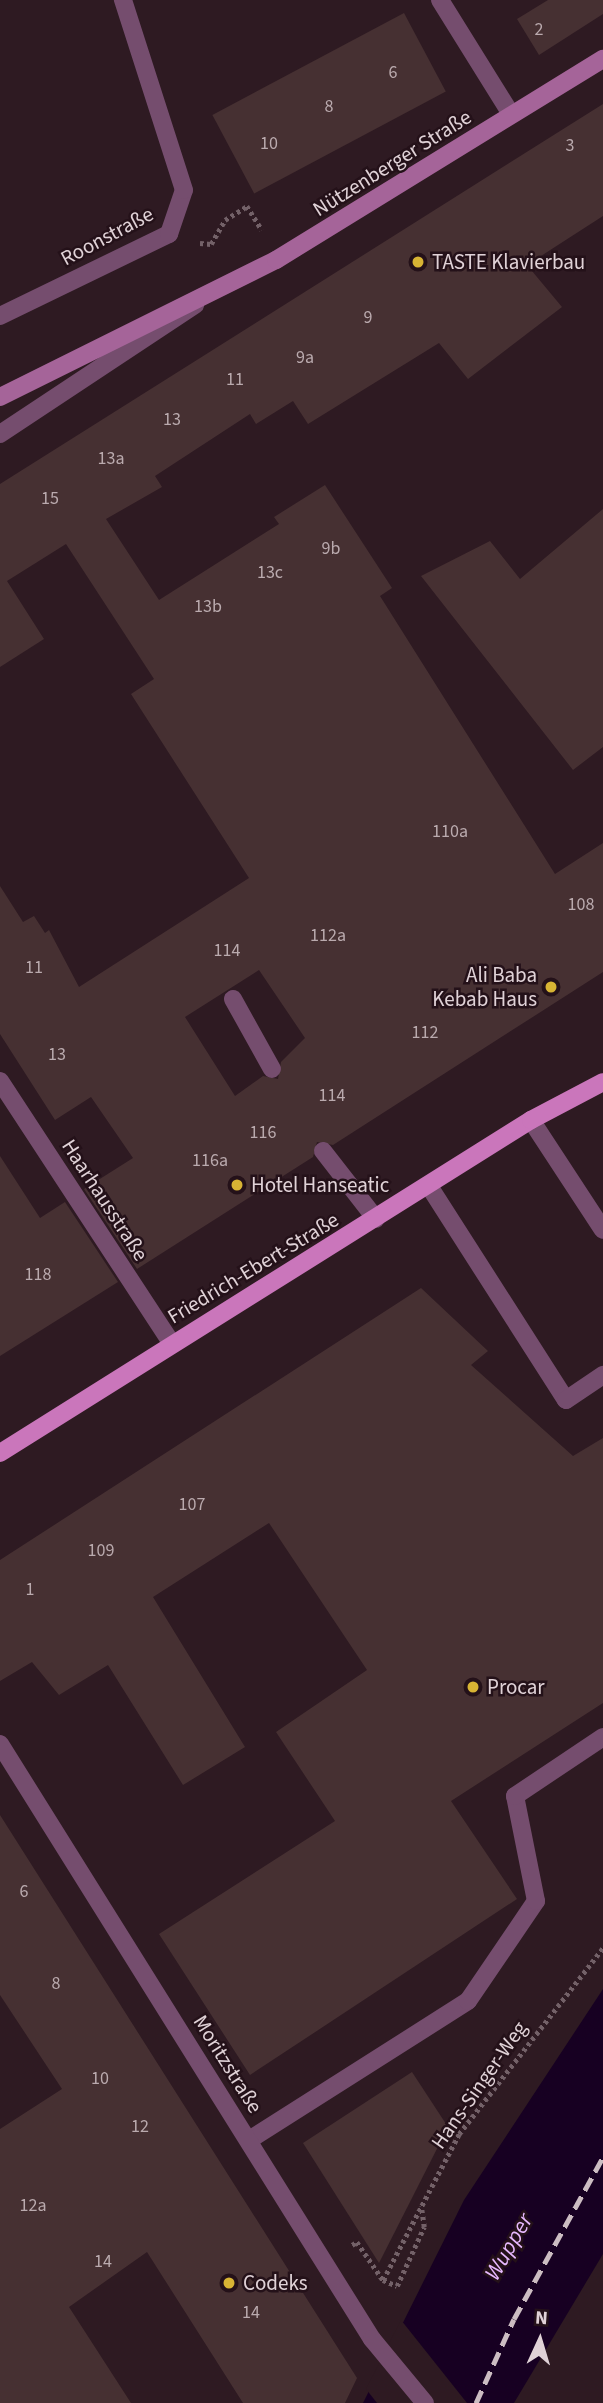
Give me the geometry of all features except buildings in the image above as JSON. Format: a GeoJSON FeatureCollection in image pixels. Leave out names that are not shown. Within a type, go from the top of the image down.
{"type":"FeatureCollection","features":[{"type":"Feature","properties":{"kind":"main road","name":"Friedrich-Ebert-Straße"},"geometry":{"type":"LineString","coordinates":[[0,1452],[531,1120],[603,1083]]}},
{"type":"Feature","properties":{"kind":"street","name":"Roonstraße"},"geometry":{"type":"LineString","coordinates":[[0,316],[169,234],[184,190],[123,0]]}},
{"type":"Feature","properties":{"kind":"street"},"geometry":{"type":"LineString","coordinates":[[439,0],[511,114]]}},
{"type":"Feature","properties":{"kind":"street","name":"Nützenberger Straße"},"geometry":{"type":"LineString","coordinates":[[0,397],[202,299],[337,225],[511,114],[603,60]]}},
{"type":"Feature","properties":{"kind":"street","name":"Nützenberger Straße"},"geometry":{"type":"LineString","coordinates":[[0,434],[202,299]]}},
{"type":"Feature","properties":{"kind":"street"},"geometry":{"type":"LineString","coordinates":[[233,999],[272,1069]]}},
{"type":"Feature","properties":{"kind":"street","name":"Haarhausstraße"},"geometry":{"type":"LineString","coordinates":[[0,1081],[172,1344]]}},
{"type":"Feature","properties":{"kind":"street"},"geometry":{"type":"LineString","coordinates":[[531,1120],[603,1230]]}},
{"type":"Feature","properties":{"kind":"street"},"geometry":{"type":"LineString","coordinates":[[323,1151],[376,1219]]}},
{"type":"Feature","properties":{"kind":"street"},"geometry":{"type":"LineString","coordinates":[[429,1186],[566,1400],[603,1375]]}},
{"type":"Feature","properties":{"kind":"street"},"geometry":{"type":"LineString","coordinates":[[249,2140],[468,2001],[536,1901],[515,1796],[603,1737]]}},
{"type":"Feature","properties":{"kind":"street","name":"Moritzstraße"},"geometry":{"type":"LineString","coordinates":[[0,1744],[372,2339],[425,2403]]}},
{"type":"Feature","properties":{"kind":"path"},"geometry":{"type":"LineString","coordinates":[[214,240],[225,220],[247,206],[262,232]]}},
{"type":"Feature","properties":{"kind":"path","name":"Hans-Singer-Weg"},"geometry":{"type":"LineString","coordinates":[[393,2262],[421,2205],[509,2062],[603,1948]]}},
{"type":"Feature","properties":{"kind":"path"},"geometry":{"type":"LineString","coordinates":[[383,2280],[397,2286],[424,2227],[421,2205]]}},
{"type":"Feature","properties":{"kind":"water","name":"Wupper"},"geometry":{"type":"Polygon","coordinates":[[[603,1989],[603,2254],[514,2403],[363,2403],[464,2200],[603,1989]]]}},
{"type":"Feature","properties":{"kind":"pier"},"geometry":{"type":"Polygon","coordinates":[[[401,2320],[467,2403],[377,2403],[366,2389],[401,2320]]]}},
{"type":"Feature","properties":{"kind":"railway"},"geometry":{"type":"LineString","coordinates":[[476,2403],[514,2319],[603,2157]]}},
{"type":"Feature","properties":{"kind":"place","name":"TASTE Klavierbau"},"geometry":{"type":"Point","coordinates":[418,262]}},
{"type":"Feature","properties":{"kind":"place","name":"Ali Baba Kebab Haus"},"geometry":{"type":"Point","coordinates":[551,987]}},
{"type":"Feature","properties":{"kind":"place","name":"Hotel Hanseatic"},"geometry":{"type":"Point","coordinates":[237,1185]}},
{"type":"Feature","properties":{"kind":"place","name":"Procar"},"geometry":{"type":"Point","coordinates":[473,1687]}},
{"type":"Feature","properties":{"kind":"place","name":"Codeks"},"geometry":{"type":"Point","coordinates":[229,2283]}}]}
